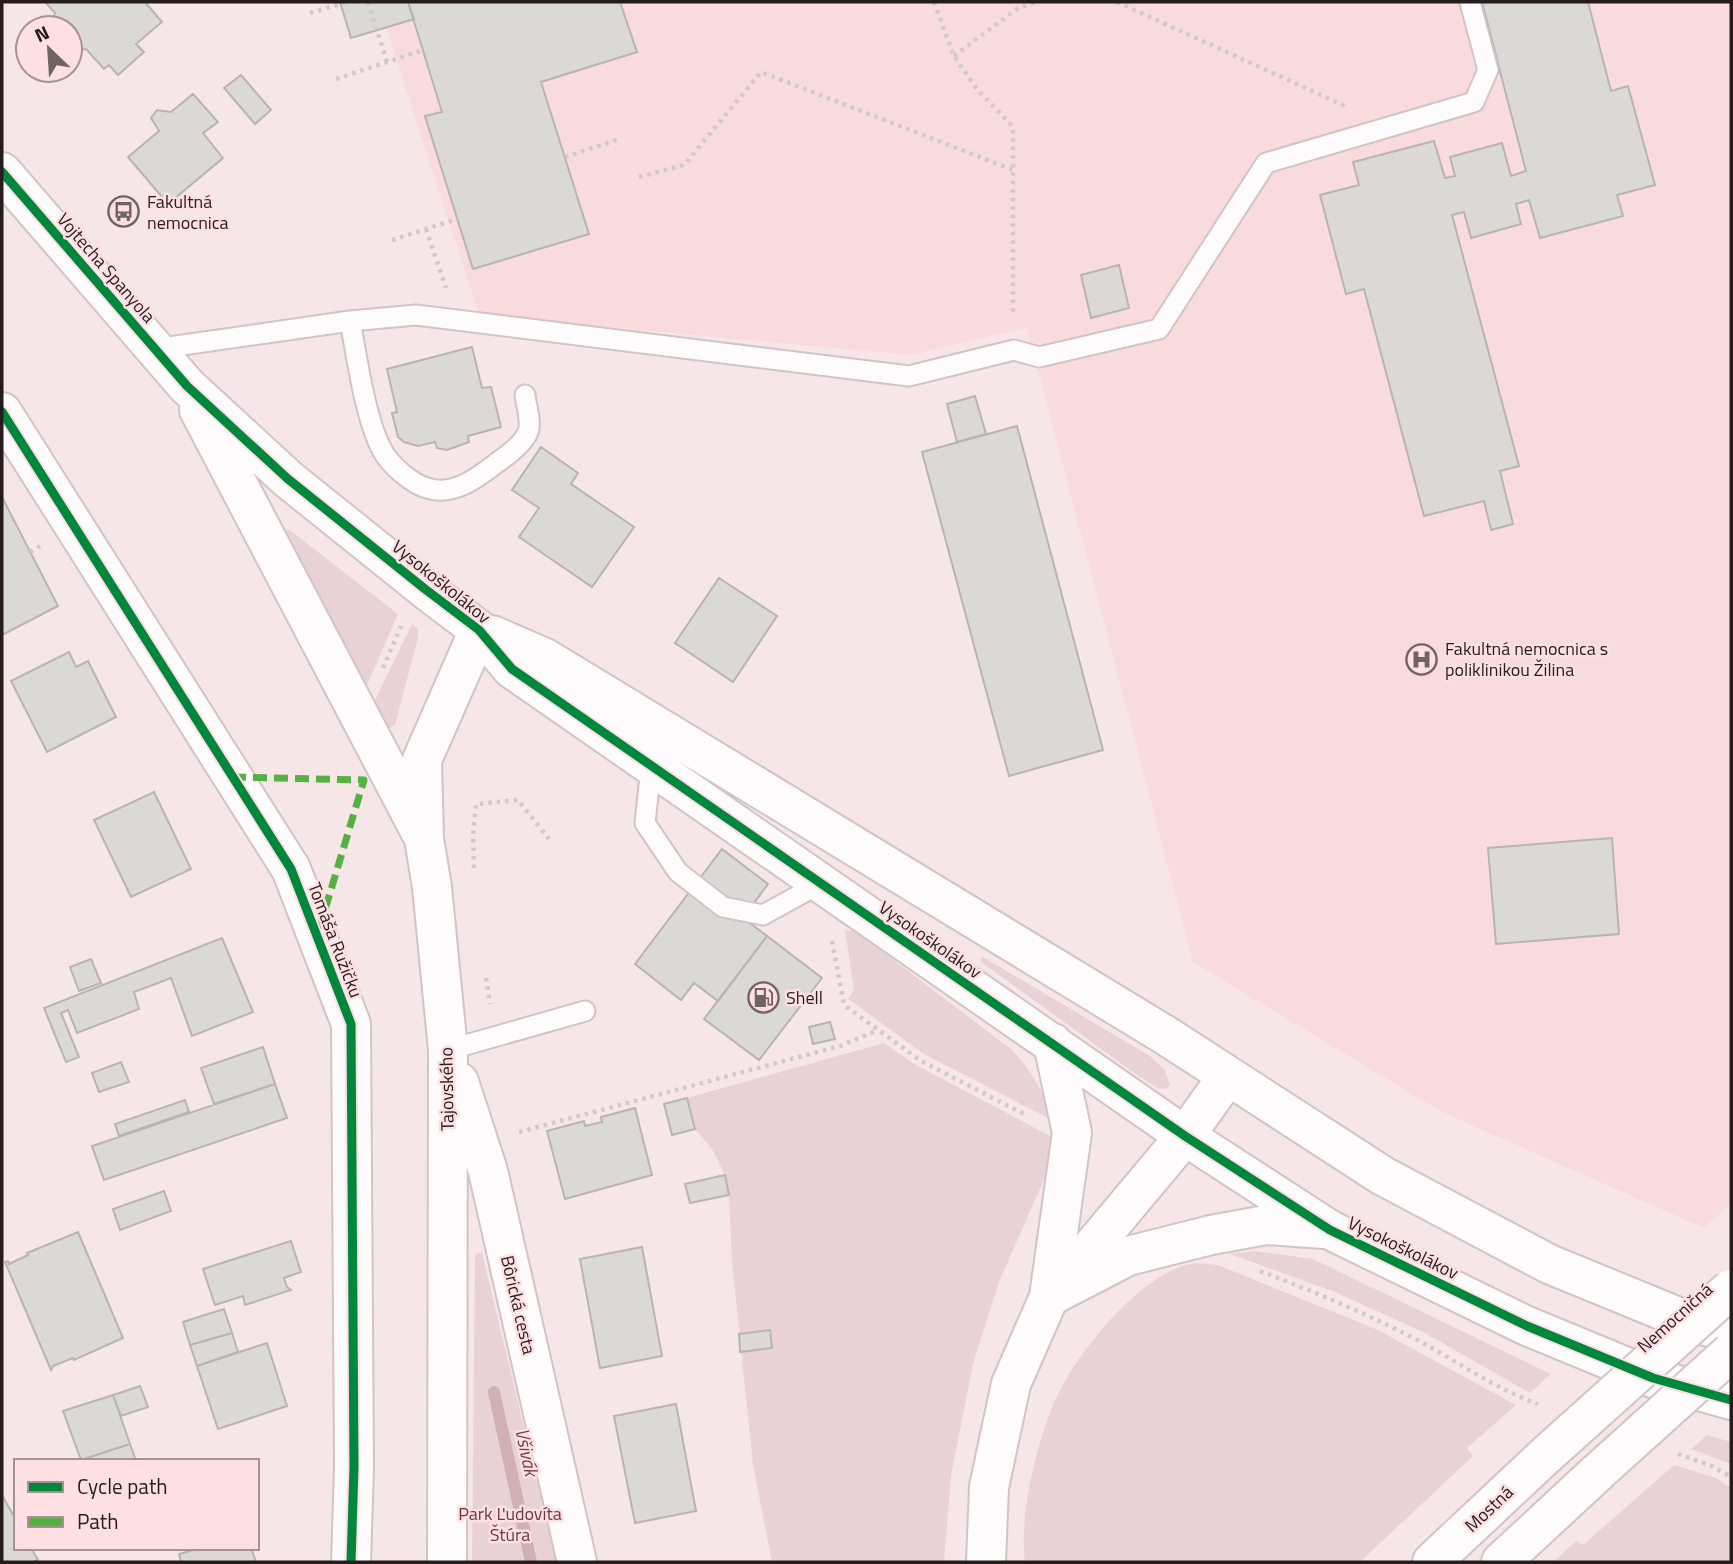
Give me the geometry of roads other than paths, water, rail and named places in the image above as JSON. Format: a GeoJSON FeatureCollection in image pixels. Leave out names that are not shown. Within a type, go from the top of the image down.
{"type":"FeatureCollection","features":[{"type":"Feature","properties":{"kind":"street","name":"Vojtecha Spanyola"},"geometry":{"type":"LineString","coordinates":[[2,172],[187,386]]}},
{"type":"Feature","properties":{"kind":"street","name":"Vysokoškolákov"},"geometry":{"type":"LineString","coordinates":[[187,386],[288,479],[480,630],[557,665],[1165,1035],[1383,1176],[1549,1264],[1688,1321],[1731,1333]]}},
{"type":"Feature","properties":{"kind":"street"},"geometry":{"type":"LineString","coordinates":[[187,386],[424,839]]}},
{"type":"Feature","properties":{"kind":"street","name":"Tomáša Ružičku"},"geometry":{"type":"LineString","coordinates":[[2,412],[291,869],[351,1024],[354,1467],[351,1562]]}},
{"type":"Feature","properties":{"kind":"street","name":"Vysokoškolákov"},"geometry":{"type":"LineString","coordinates":[[480,630],[512,669],[1185,1136],[1329,1230],[1527,1325],[1653,1378],[1731,1400]]}},
{"type":"Feature","properties":{"kind":"street","name":"Tajovského"},"geometry":{"type":"LineString","coordinates":[[447,1562],[448,1050],[432,887],[424,839],[422,760],[480,630]]}},
{"type":"Feature","properties":{"kind":"street"},"geometry":{"type":"LineString","coordinates":[[985,1562],[989,1487],[1011,1384],[1049,1297],[1073,1133],[1053,1043]]}},
{"type":"Feature","properties":{"kind":"street","name":"Bôrická cesta"},"geometry":{"type":"LineString","coordinates":[[448,1050],[488,1171],[577,1562]]}},
{"type":"Feature","properties":{"kind":"street"},"geometry":{"type":"LineString","coordinates":[[1049,1297],[1185,1136],[1227,1077]]}},
{"type":"Feature","properties":{"kind":"street"},"geometry":{"type":"LineString","coordinates":[[1049,1297],[1128,1256],[1211,1235],[1266,1224],[1329,1230]]}},
{"type":"Feature","properties":{"kind":"street","name":"Nemocničná"},"geometry":{"type":"LineString","coordinates":[[1546,1455],[1731,1289]]}},
{"type":"Feature","properties":{"kind":"street"},"geometry":{"type":"LineString","coordinates":[[1501,1562],[1731,1352]]}},
{"type":"Feature","properties":{"kind":"street","name":"Mostná"},"geometry":{"type":"LineString","coordinates":[[1432,1562],[1546,1455]]}},
{"type":"Feature","properties":{"kind":"street"},"geometry":{"type":"LineString","coordinates":[[1414,1562],[1478,1519]]}},
{"type":"Feature","properties":{"kind":"lane"},"geometry":{"type":"LineString","coordinates":[[155,349],[350,321],[416,315],[909,376],[1014,350],[1040,357],[1159,329],[1266,163],[1474,102],[1488,70],[1470,2]]}},
{"type":"Feature","properties":{"kind":"lane"},"geometry":{"type":"LineString","coordinates":[[350,321],[360,375],[377,438],[386,456],[416,484],[434,491],[452,489],[469,482],[503,459],[518,446],[528,432],[525,395]]}},
{"type":"Feature","properties":{"kind":"lane"},"geometry":{"type":"LineString","coordinates":[[651,766],[645,823],[678,872],[723,907],[763,915],[821,883]]}},
{"type":"Feature","properties":{"kind":"lane"},"geometry":{"type":"LineString","coordinates":[[448,1050],[584,1011]]}},
{"type":"Feature","properties":{"kind":"waterway","name":"Všivák"},"geometry":{"type":"LineString","coordinates":[[494,1392],[531,1562]]}},
{"type":"Feature","properties":{"kind":"place","name":"Fakultná nemocnica"},"geometry":{"type":"Point","coordinates":[124,212]}},
{"type":"Feature","properties":{"kind":"place","name":"Fakultná nemocnica s poliklinikou Žilina"},"geometry":{"type":"Point","coordinates":[1422,659]}},
{"type":"Feature","properties":{"kind":"place","name":"Shell"},"geometry":{"type":"Point","coordinates":[763,998]}},
{"type":"Feature","properties":{"kind":"park label","name":"Park Ľudovíta Štúra"},"geometry":{"type":"Point","coordinates":[510,1524]}}]}
